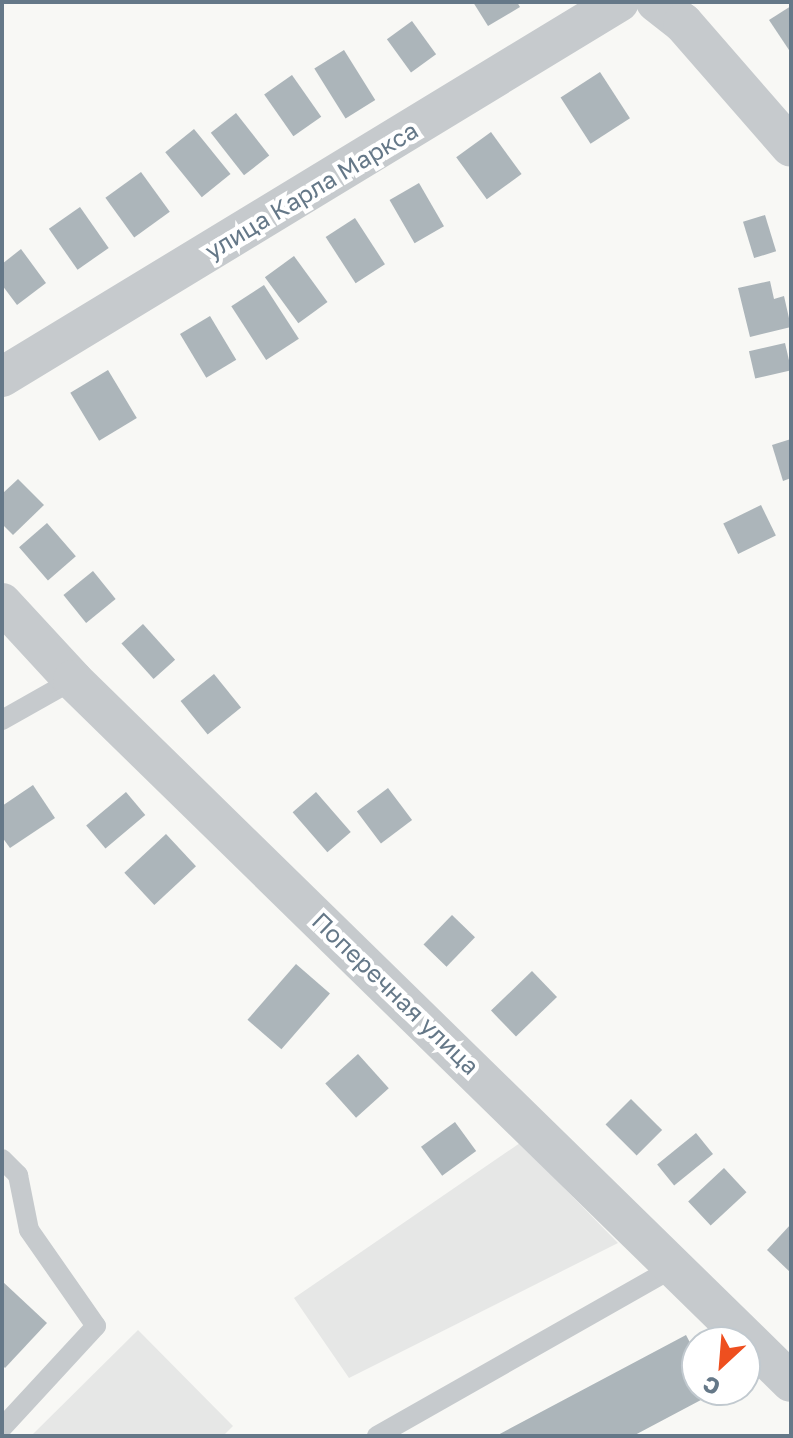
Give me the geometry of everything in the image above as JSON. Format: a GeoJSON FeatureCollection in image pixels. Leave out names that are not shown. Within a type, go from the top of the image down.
{"type":"FeatureCollection","features":[{"type":"Feature","properties":{"kind":"street","name":"улица Карла Маркса"},"geometry":{"type":"LineString","coordinates":[[2,377],[619,2]]}},
{"type":"Feature","properties":{"kind":"street"},"geometry":{"type":"LineString","coordinates":[[656,2],[683,23],[791,147]]}},
{"type":"Feature","properties":{"kind":"street","name":"Поперечная улица"},"geometry":{"type":"LineString","coordinates":[[2,603],[73,680],[676,1266],[791,1382]]}},
{"type":"Feature","properties":{"kind":"lane"},"geometry":{"type":"LineString","coordinates":[[2,720],[73,680]]}},
{"type":"Feature","properties":{"kind":"lane"},"geometry":{"type":"LineString","coordinates":[[2,1159],[18,1175],[29,1230],[96,1326],[2,1428]]}},
{"type":"Feature","properties":{"kind":"lane"},"geometry":{"type":"LineString","coordinates":[[377,1436],[676,1266]]}},
{"type":"Feature","properties":{"kind":"shaded area"},"geometry":{"type":"Polygon","coordinates":[[[520,1143],[618,1243],[349,1378],[294,1298],[520,1143]]]}},
{"type":"Feature","properties":{"kind":"shaded area"},"geometry":{"type":"Polygon","coordinates":[[[138,1330],[233,1426],[223,1436],[31,1436],[138,1330]]]}},
{"type":"Feature","properties":{"kind":"building"},"geometry":{"type":"Polygon","coordinates":[[[473,2],[517,2],[520,7],[488,26],[473,2]]]}},
{"type":"Feature","properties":{"kind":"building"},"geometry":{"type":"Polygon","coordinates":[[[791,6],[791,53],[769,20],[791,6]]]}},
{"type":"Feature","properties":{"kind":"building"},"geometry":{"type":"Polygon","coordinates":[[[412,21],[436,54],[411,72],[387,39],[412,21]]]}},
{"type":"Feature","properties":{"kind":"building"},"geometry":{"type":"Polygon","coordinates":[[[344,50],[375,100],[346,119],[314,69],[344,50]]]}},
{"type":"Feature","properties":{"kind":"building"},"geometry":{"type":"Polygon","coordinates":[[[600,72],[630,118],[591,144],[561,98],[600,72]]]}},
{"type":"Feature","properties":{"kind":"building"},"geometry":{"type":"Polygon","coordinates":[[[292,75],[321,117],[293,136],[264,95],[292,75]]]}},
{"type":"Feature","properties":{"kind":"building"},"geometry":{"type":"Polygon","coordinates":[[[236,113],[269,156],[244,175],[211,133],[236,113]]]}},
{"type":"Feature","properties":{"kind":"building"},"geometry":{"type":"Polygon","coordinates":[[[194,129],[231,174],[202,197],[165,152],[194,129]]]}},
{"type":"Feature","properties":{"kind":"building"},"geometry":{"type":"Polygon","coordinates":[[[491,132],[522,174],[487,199],[456,157],[491,132]]]}},
{"type":"Feature","properties":{"kind":"building"},"geometry":{"type":"Polygon","coordinates":[[[141,172],[170,212],[134,238],[105,198],[141,172]]]}},
{"type":"Feature","properties":{"kind":"building"},"geometry":{"type":"Polygon","coordinates":[[[419,183],[444,226],[415,243],[390,200],[419,183]]]}},
{"type":"Feature","properties":{"kind":"building"},"geometry":{"type":"Polygon","coordinates":[[[80,207],[109,248],[78,270],[49,229],[80,207]]]}},
{"type":"Feature","properties":{"kind":"building"},"geometry":{"type":"Polygon","coordinates":[[[765,215],[776,251],[754,258],[743,222],[765,215]]]}},
{"type":"Feature","properties":{"kind":"building"},"geometry":{"type":"Polygon","coordinates":[[[355,218],[385,264],[356,283],[326,237],[355,218]]]}},
{"type":"Feature","properties":{"kind":"building"},"geometry":{"type":"Polygon","coordinates":[[[21,249],[46,283],[17,305],[2,285],[2,264],[21,249]]]}},
{"type":"Feature","properties":{"kind":"building"},"geometry":{"type":"Polygon","coordinates":[[[294,256],[328,302],[298,323],[265,277],[294,256]]]}},
{"type":"Feature","properties":{"kind":"building"},"geometry":{"type":"Polygon","coordinates":[[[770,281],[774,299],[784,296],[791,327],[750,337],[738,288],[770,281]]]}},
{"type":"Feature","properties":{"kind":"building"},"geometry":{"type":"Polygon","coordinates":[[[264,285],[299,339],[266,360],[231,306],[264,285]]]}},
{"type":"Feature","properties":{"kind":"building"},"geometry":{"type":"Polygon","coordinates":[[[210,316],[236,360],[206,378],[180,334],[210,316]]]}},
{"type":"Feature","properties":{"kind":"building"},"geometry":{"type":"Polygon","coordinates":[[[785,343],[791,370],[755,379],[749,351],[785,343]]]}},
{"type":"Feature","properties":{"kind":"building"},"geometry":{"type":"Polygon","coordinates":[[[108,370],[137,418],[99,441],[70,393],[108,370]]]}},
{"type":"Feature","properties":{"kind":"building"},"geometry":{"type":"Polygon","coordinates":[[[791,439],[791,478],[783,481],[772,445],[791,439]]]}},
{"type":"Feature","properties":{"kind":"building"},"geometry":{"type":"Polygon","coordinates":[[[18,479],[44,505],[13,535],[2,524],[2,494],[18,479]]]}},
{"type":"Feature","properties":{"kind":"building"},"geometry":{"type":"Polygon","coordinates":[[[761,505],[776,536],[738,554],[723,523],[761,505]]]}},
{"type":"Feature","properties":{"kind":"building"},"geometry":{"type":"Polygon","coordinates":[[[47,523],[76,556],[48,580],[19,547],[47,523]]]}},
{"type":"Feature","properties":{"kind":"building"},"geometry":{"type":"Polygon","coordinates":[[[93,571],[116,599],[86,623],[63,595],[93,571]]]}},
{"type":"Feature","properties":{"kind":"building"},"geometry":{"type":"Polygon","coordinates":[[[143,624],[175,660],[154,679],[121,643],[143,624]]]}},
{"type":"Feature","properties":{"kind":"building"},"geometry":{"type":"Polygon","coordinates":[[[214,674],[241,707],[208,734],[181,701],[214,674]]]}},
{"type":"Feature","properties":{"kind":"building"},"geometry":{"type":"Polygon","coordinates":[[[33,785],[55,818],[10,848],[2,837],[2,806],[33,785]]]}},
{"type":"Feature","properties":{"kind":"building"},"geometry":{"type":"Polygon","coordinates":[[[388,788],[412,820],[381,843],[357,811],[388,788]]]}},
{"type":"Feature","properties":{"kind":"building"},"geometry":{"type":"Polygon","coordinates":[[[126,792],[145,815],[105,848],[86,825],[126,792]]]}},
{"type":"Feature","properties":{"kind":"building"},"geometry":{"type":"Polygon","coordinates":[[[316,792],[351,832],[327,852],[293,812],[316,792]]]}},
{"type":"Feature","properties":{"kind":"building"},"geometry":{"type":"Polygon","coordinates":[[[166,834],[196,866],[154,905],[124,873],[166,834]]]}},
{"type":"Feature","properties":{"kind":"building"},"geometry":{"type":"Polygon","coordinates":[[[452,915],[475,937],[447,967],[424,944],[452,915]]]}},
{"type":"Feature","properties":{"kind":"building"},"geometry":{"type":"Polygon","coordinates":[[[296,964],[330,994],[281,1049],[247,1020],[296,964]]]}},
{"type":"Feature","properties":{"kind":"building"},"geometry":{"type":"Polygon","coordinates":[[[532,971],[557,997],[516,1036],[491,1011],[532,971]]]}},
{"type":"Feature","properties":{"kind":"building"},"geometry":{"type":"Polygon","coordinates":[[[358,1054],[389,1088],[356,1118],[325,1083],[358,1054]]]}},
{"type":"Feature","properties":{"kind":"building"},"geometry":{"type":"Polygon","coordinates":[[[631,1099],[662,1130],[637,1156],[606,1124],[631,1099]]]}},
{"type":"Feature","properties":{"kind":"building"},"geometry":{"type":"Polygon","coordinates":[[[455,1122],[476,1151],[442,1176],[421,1147],[455,1122]]]}},
{"type":"Feature","properties":{"kind":"building"},"geometry":{"type":"Polygon","coordinates":[[[696,1133],[713,1154],[674,1185],[657,1164],[696,1133]]]}},
{"type":"Feature","properties":{"kind":"building"},"geometry":{"type":"Polygon","coordinates":[[[724,1168],[747,1192],[711,1226],[688,1201],[724,1168]]]}},
{"type":"Feature","properties":{"kind":"building"},"geometry":{"type":"Polygon","coordinates":[[[791,1224],[791,1273],[767,1250],[791,1224]]]}},
{"type":"Feature","properties":{"kind":"building"},"geometry":{"type":"Polygon","coordinates":[[[2,1281],[47,1323],[5,1368],[2,1365],[2,1281]]]}},
{"type":"Feature","properties":{"kind":"building"},"geometry":{"type":"Polygon","coordinates":[[[681,1338],[681,1406],[690,1406],[633,1436],[496,1436],[681,1338]]]}}]}
